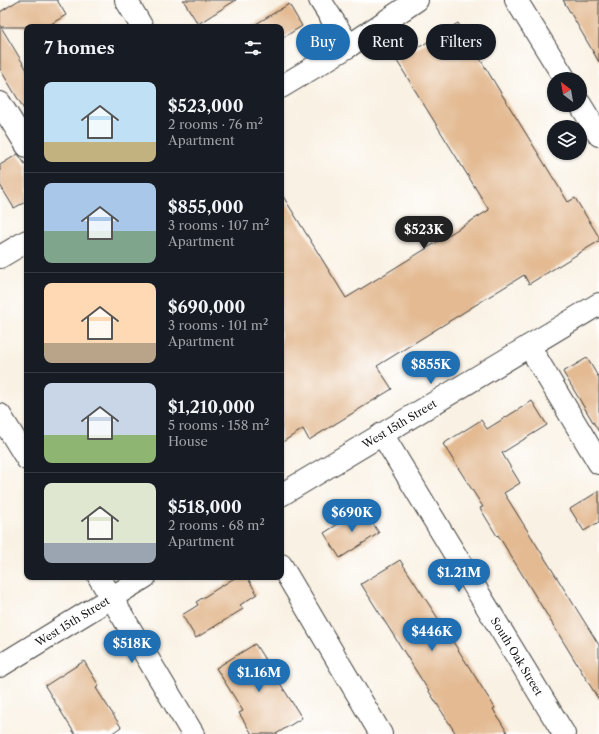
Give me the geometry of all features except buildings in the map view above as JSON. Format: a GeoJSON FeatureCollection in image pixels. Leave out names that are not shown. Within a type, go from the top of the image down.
{"type":"FeatureCollection","features":[{"type":"Feature","properties":{"kind":"street"},"geometry":{"type":"LineString","coordinates":[[126,0],[140,24]]}},
{"type":"Feature","properties":{"kind":"street"},"geometry":{"type":"LineString","coordinates":[[320,0],[335,24]]}},
{"type":"Feature","properties":{"kind":"street"},"geometry":{"type":"LineString","coordinates":[[350,45],[417,0]]}},
{"type":"Feature","properties":{"kind":"street"},"geometry":{"type":"LineString","coordinates":[[516,0],[560,72]]}},
{"type":"Feature","properties":{"kind":"street"},"geometry":{"type":"LineString","coordinates":[[284,85],[326,60]]}},
{"type":"Feature","properties":{"kind":"street"},"geometry":{"type":"LineString","coordinates":[[0,103],[24,141]]}},
{"type":"Feature","properties":{"kind":"street"},"geometry":{"type":"LineString","coordinates":[[585,112],[599,135]]}},
{"type":"Feature","properties":{"kind":"street"},"geometry":{"type":"LineString","coordinates":[[0,256],[24,242]]}},
{"type":"Feature","properties":{"kind":"street","name":"West 15th Street"},"geometry":{"type":"LineString","coordinates":[[284,493],[599,304]]}},
{"type":"Feature","properties":{"kind":"street"},"geometry":{"type":"LineString","coordinates":[[529,346],[599,463]]}},
{"type":"Feature","properties":{"kind":"street"},"geometry":{"type":"LineString","coordinates":[[0,415],[24,455]]}},
{"type":"Feature","properties":{"kind":"street","name":"South Oak Street"},"geometry":{"type":"LineString","coordinates":[[382,434],[564,734]]}},
{"type":"Feature","properties":{"kind":"street"},"geometry":{"type":"LineString","coordinates":[[284,570],[381,734]]}},
{"type":"Feature","properties":{"kind":"street"},"geometry":{"type":"LineString","coordinates":[[101,580],[193,734]]}},
{"type":"Feature","properties":{"kind":"street","name":"West 15th Street"},"geometry":{"type":"LineString","coordinates":[[0,666],[140,580]]}}]}
